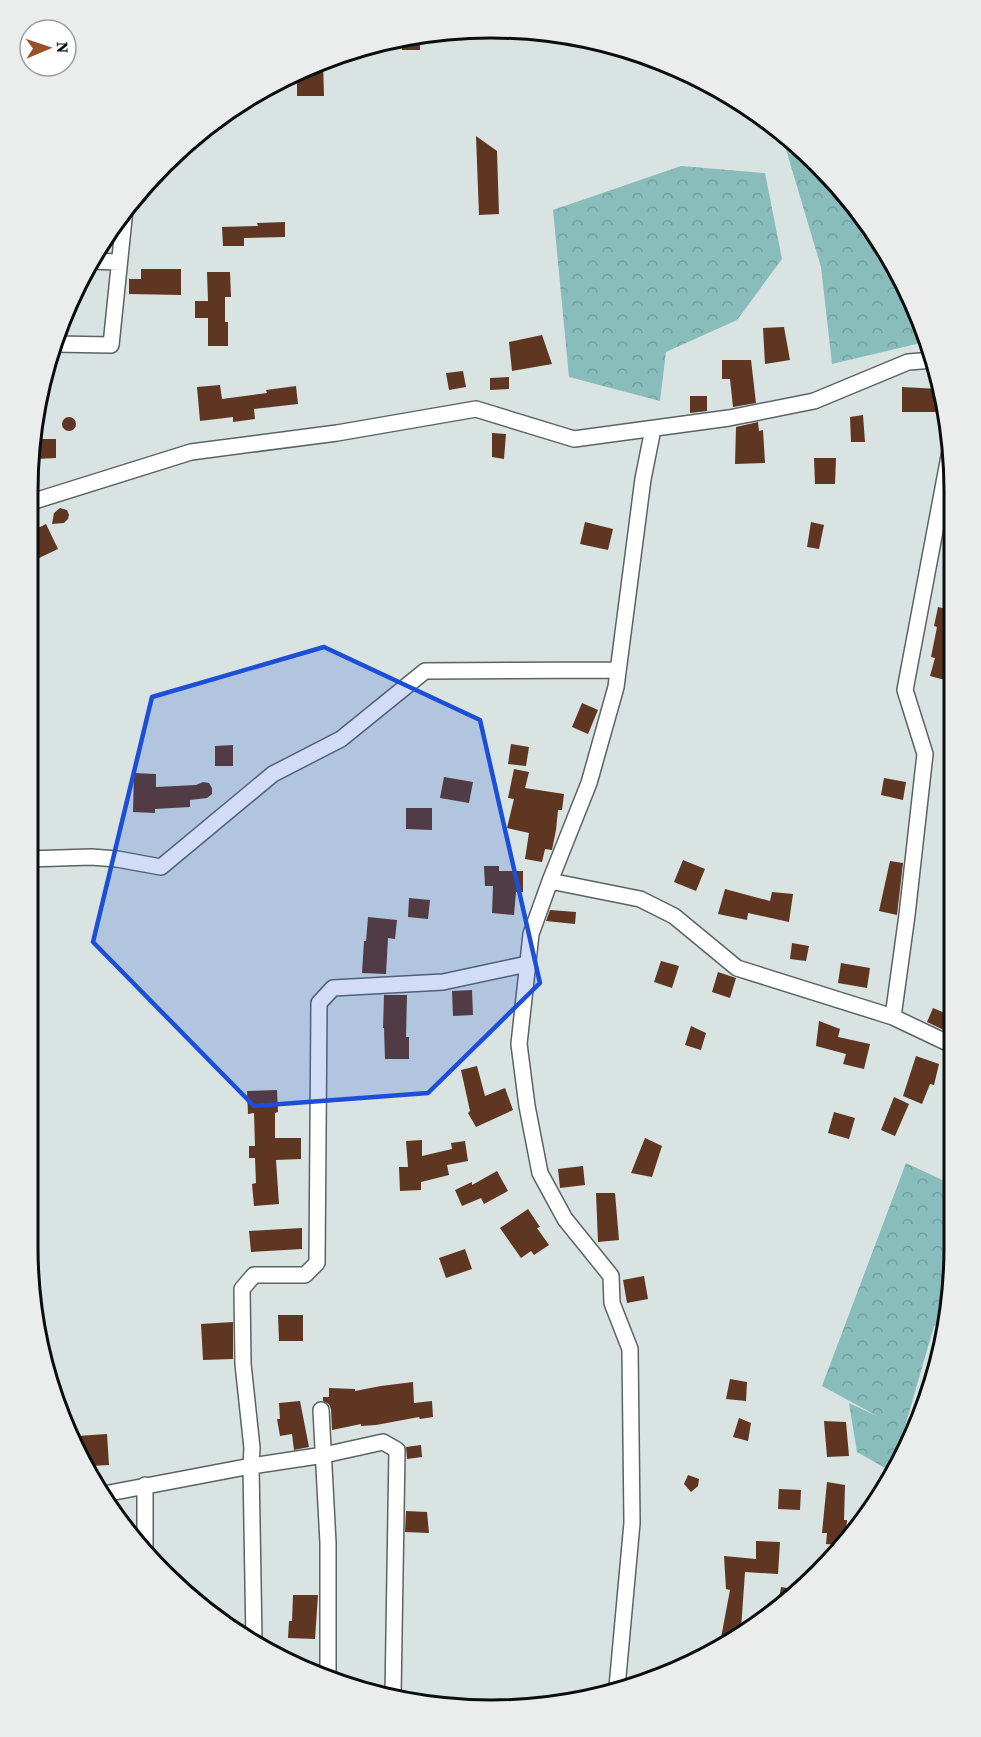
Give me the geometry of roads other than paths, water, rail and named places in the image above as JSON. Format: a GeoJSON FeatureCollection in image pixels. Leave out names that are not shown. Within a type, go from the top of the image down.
{"type":"FeatureCollection","features":[{"type":"Feature","properties":{"kind":"street"},"geometry":{"type":"LineString","coordinates":[[62,344],[111,345],[123,226]]}},
{"type":"Feature","properties":{"kind":"street"},"geometry":{"type":"LineString","coordinates":[[100,261],[119,262]]}},
{"type":"Feature","properties":{"kind":"street"},"geometry":{"type":"LineString","coordinates":[[38,500],[191,452],[337,433],[476,409],[574,439],[729,418],[814,401],[908,362],[924,361]]}},
{"type":"Feature","properties":{"kind":"street"},"geometry":{"type":"LineString","coordinates":[[618,1681],[632,1523],[630,1349],[612,1303],[611,1276],[566,1219],[540,1173],[527,1106],[519,1044],[531,934],[589,783],[616,687],[643,479],[653,429]]}},
{"type":"Feature","properties":{"kind":"street"},"geometry":{"type":"LineString","coordinates":[[893,1017],[925,754],[905,690],[944,484]]}},
{"type":"Feature","properties":{"kind":"street"},"geometry":{"type":"LineString","coordinates":[[38,859],[91,857],[161,867],[273,774],[341,739],[425,671],[618,670]]}},
{"type":"Feature","properties":{"kind":"street"},"geometry":{"type":"LineString","coordinates":[[550,881],[640,899],[674,916],[737,969],[893,1017],[944,1042]]}},
{"type":"Feature","properties":{"kind":"street"},"geometry":{"type":"LineString","coordinates":[[254,1633],[252,1448],[243,1364],[242,1289],[254,1275],[304,1275],[317,1263],[319,1003],[333,988],[443,982],[527,964]]}},
{"type":"Feature","properties":{"kind":"street"},"geometry":{"type":"LineString","coordinates":[[321,1410],[328,1543],[328,1669]]}},
{"type":"Feature","properties":{"kind":"street"},"geometry":{"type":"LineString","coordinates":[[111,1493],[383,1443],[397,1450],[393,1689]]}},
{"type":"Feature","properties":{"kind":"street"},"geometry":{"type":"LineString","coordinates":[[145,1485],[145,1539]]}}]}
